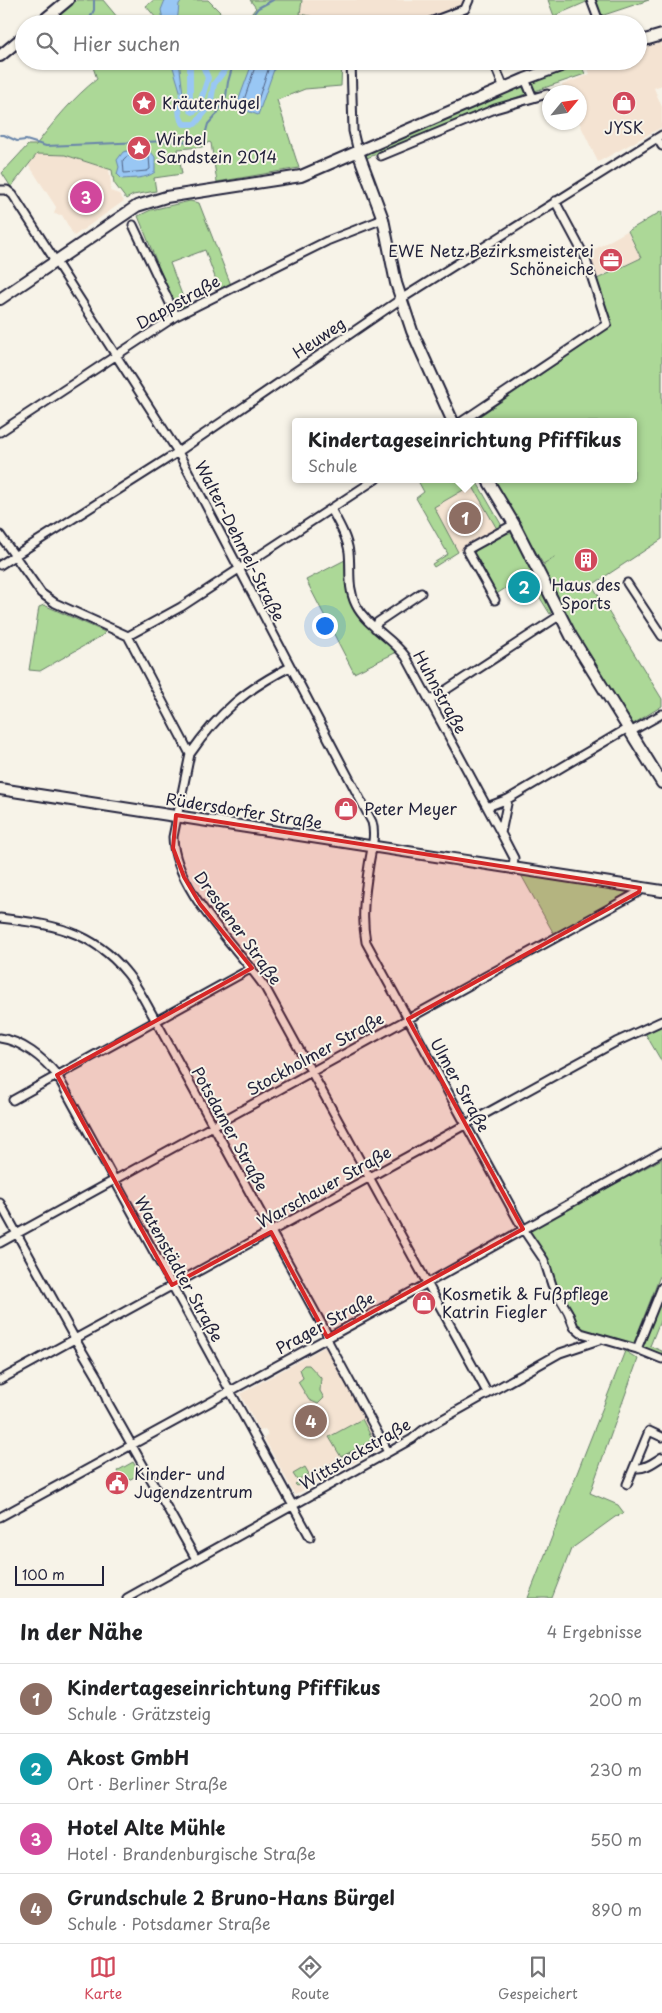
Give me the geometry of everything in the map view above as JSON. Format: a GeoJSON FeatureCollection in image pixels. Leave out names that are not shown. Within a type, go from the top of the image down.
{"type":"FeatureCollection","features":[{"type":"Feature","properties":{"kind":"street"},"geometry":{"type":"LineString","coordinates":[[50,15],[68,0]]}},
{"type":"Feature","properties":{"kind":"street"},"geometry":{"type":"LineString","coordinates":[[449,15],[465,9],[469,0]]}},
{"type":"Feature","properties":{"kind":"street"},"geometry":{"type":"LineString","coordinates":[[591,0],[597,15]]}},
{"type":"Feature","properties":{"kind":"street"},"geometry":{"type":"LineString","coordinates":[[647,39],[662,34]]}},
{"type":"Feature","properties":{"kind":"street"},"geometry":{"type":"LineString","coordinates":[[0,56],[15,44]]}},
{"type":"Feature","properties":{"kind":"street"},"geometry":{"type":"LineString","coordinates":[[351,70],[353,131],[358,152],[382,220],[396,283],[412,331],[451,418]]}},
{"type":"Feature","properties":{"kind":"street"},"geometry":{"type":"LineString","coordinates":[[497,70],[504,88]]}},
{"type":"Feature","properties":{"kind":"street"},"geometry":{"type":"LineString","coordinates":[[0,299],[130,209],[166,197],[301,176],[550,70]]}},
{"type":"Feature","properties":{"kind":"street"},"geometry":{"type":"LineString","coordinates":[[525,79],[532,98]]}},
{"type":"Feature","properties":{"kind":"street"},"geometry":{"type":"LineString","coordinates":[[381,156],[495,108],[542,95]]}},
{"type":"Feature","properties":{"kind":"street"},"geometry":{"type":"LineString","coordinates":[[393,137],[398,149]]}},
{"type":"Feature","properties":{"kind":"street","name":"Heuweg"},"geometry":{"type":"LineString","coordinates":[[0,565],[178,452],[401,298],[660,137],[662,146]]}},
{"type":"Feature","properties":{"kind":"street","name":"Walter-Dehmel-Straße"},"geometry":{"type":"LineString","coordinates":[[0,190],[7,190],[13,195],[178,452],[372,822],[374,828],[372,846]]}},
{"type":"Feature","properties":{"kind":"street"},"geometry":{"type":"LineString","coordinates":[[467,418],[607,324],[585,258],[556,201]]}},
{"type":"Feature","properties":{"kind":"street","name":"Dappstraße"},"geometry":{"type":"LineString","coordinates":[[0,432],[176,316],[327,241],[382,220]]}},
{"type":"Feature","properties":{"kind":"street"},"geometry":{"type":"LineString","coordinates":[[133,225],[176,316]]}},
{"type":"Feature","properties":{"kind":"street"},"geometry":{"type":"LineString","coordinates":[[128,636],[181,607],[370,483]]}},
{"type":"Feature","properties":{"kind":"street"},"geometry":{"type":"LineString","coordinates":[[489,483],[514,524],[559,616],[662,783]]}},
{"type":"Feature","properties":{"kind":"street","name":"Huhnstraße"},"geometry":{"type":"LineString","coordinates":[[331,509],[349,553],[348,576],[352,596],[363,616],[401,651],[514,858],[513,867]]}},
{"type":"Feature","properties":{"kind":"street"},"geometry":{"type":"LineString","coordinates":[[495,600],[467,550],[514,524]]}},
{"type":"Feature","properties":{"kind":"street"},"geometry":{"type":"LineString","coordinates":[[0,534],[41,593],[70,610],[128,636],[190,754],[212,724],[236,701],[262,681],[290,667]]}},
{"type":"Feature","properties":{"kind":"street"},"geometry":{"type":"LineString","coordinates":[[627,583],[662,636]]}},
{"type":"Feature","properties":{"kind":"street"},"geometry":{"type":"LineString","coordinates":[[374,628],[378,622],[422,593]]}},
{"type":"Feature","properties":{"kind":"street"},"geometry":{"type":"LineString","coordinates":[[429,701],[559,616]]}},
{"type":"Feature","properties":{"kind":"street"},"geometry":{"type":"LineString","coordinates":[[487,807],[508,799],[629,730],[662,714]]}},
{"type":"Feature","properties":{"kind":"street","name":"Dresdener Straße"},"geometry":{"type":"LineString","coordinates":[[190,754],[176,816],[173,848],[184,876],[200,904],[252,968],[266,989],[488,1394]]}},
{"type":"Feature","properties":{"kind":"street","name":"Rüdersdorfer Straße"},"geometry":{"type":"LineString","coordinates":[[0,789],[662,891]]}},
{"type":"Feature","properties":{"kind":"street"},"geometry":{"type":"LineString","coordinates":[[501,833],[508,799]]}},
{"type":"Feature","properties":{"kind":"street","name":"Ulmer Straße"},"geometry":{"type":"LineString","coordinates":[[372,846],[364,902],[366,942],[523,1229],[544,1260],[552,1285],[568,1312],[574,1328],[599,1340]]}},
{"type":"Feature","properties":{"kind":"street","name":"Stockholmer Straße"},"geometry":{"type":"LineString","coordinates":[[0,1242],[639,892],[640,888]]}},
{"type":"Feature","properties":{"kind":"street","name":"Potsdamer Straße"},"geometry":{"type":"LineString","coordinates":[[0,918],[43,923],[68,930],[101,947],[127,973],[156,1021],[326,1332],[328,1343],[388,1452]]}},
{"type":"Feature","properties":{"kind":"street"},"geometry":{"type":"LineString","coordinates":[[13,1100],[252,968]]}},
{"type":"Feature","properties":{"kind":"street","name":"Warschauer Straße"},"geometry":{"type":"LineString","coordinates":[[0,1380],[616,1042],[662,1021]]}},
{"type":"Feature","properties":{"kind":"street","name":"Watenstädter Straße"},"geometry":{"type":"LineString","coordinates":[[0,1038],[15,1043],[39,1056],[56,1075],[310,1537]]}},
{"type":"Feature","properties":{"kind":"street","name":"Prager Straße"},"geometry":{"type":"LineString","coordinates":[[0,1517],[426,1284],[662,1152]]}},
{"type":"Feature","properties":{"kind":"street"},"geometry":{"type":"LineString","coordinates":[[0,1204],[98,1378],[108,1403],[196,1559]]}},
{"type":"Feature","properties":{"kind":"street"},"geometry":{"type":"LineString","coordinates":[[637,1349],[662,1287]]}},
{"type":"Feature","properties":{"kind":"street"},"geometry":{"type":"LineString","coordinates":[[599,1340],[637,1349],[662,1359]]}},
{"type":"Feature","properties":{"kind":"street","name":"Wittstockstraße"},"geometry":{"type":"LineString","coordinates":[[128,1598],[560,1353],[599,1340]]}},
{"type":"Feature","properties":{"kind":"street"},"geometry":{"type":"LineString","coordinates":[[627,1484],[649,1431],[662,1437]]}},
{"type":"Feature","properties":{"kind":"street"},"geometry":{"type":"LineString","coordinates":[[634,1467],[638,1469],[643,1468],[662,1457]]}},
{"type":"Feature","properties":{"kind":"highlighted area"},"geometry":{"type":"Polygon","coordinates":[[[176,815],[640,888],[639,892],[408,1019],[523,1229],[327,1337],[271,1232],[172,1285],[57,1075],[252,968],[200,904],[184,877],[173,848],[176,815]]]}},
{"type":"Feature","properties":{"kind":"shaded area"},"geometry":{"type":"Polygon","coordinates":[[[302,0],[464,0],[460,9],[443,15],[300,14],[302,0]]]}},
{"type":"Feature","properties":{"kind":"shaded area"},"geometry":{"type":"Polygon","coordinates":[[[662,42],[662,85],[654,88],[662,107],[662,127],[598,162],[583,130],[587,130],[587,85],[562,85],[590,74],[588,70],[647,70],[647,47],[662,42]]]}},
{"type":"Feature","properties":{"kind":"shaded area"},"geometry":{"type":"Polygon","coordinates":[[[37,153],[65,155],[109,169],[110,191],[119,194],[124,201],[74,236],[62,215],[54,214],[56,207],[29,165],[37,153]]]}},
{"type":"Feature","properties":{"kind":"shaded area"},"geometry":{"type":"Polygon","coordinates":[[[627,231],[641,258],[596,278],[588,253],[627,231]]]}},
{"type":"Feature","properties":{"kind":"shaded area"},"geometry":{"type":"Polygon","coordinates":[[[472,485],[497,529],[458,552],[433,507],[472,485]]]}},
{"type":"Feature","properties":{"kind":"shaded area"},"geometry":{"type":"Polygon","coordinates":[[[326,1346],[374,1434],[371,1435],[379,1449],[295,1495],[264,1438],[268,1435],[265,1429],[260,1431],[240,1394],[326,1346]]]}},
{"type":"Feature","properties":{"kind":"green space"},"geometry":{"type":"Polygon","coordinates":[[[77,0],[103,0],[116,15],[59,15],[77,0]]]}},
{"type":"Feature","properties":{"kind":"green space"},"geometry":{"type":"Polygon","coordinates":[[[154,0],[208,0],[223,15],[154,15],[146,6],[154,0]]]}},
{"type":"Feature","properties":{"kind":"green space"},"geometry":{"type":"Polygon","coordinates":[[[250,0],[302,0],[300,14],[305,15],[250,15],[256,8],[250,0]]]}},
{"type":"Feature","properties":{"kind":"green space"},"geometry":{"type":"Polygon","coordinates":[[[548,0],[591,0],[556,15],[554,15],[548,0]]]}},
{"type":"Feature","properties":{"kind":"green space"},"geometry":{"type":"Polygon","coordinates":[[[596,0],[649,0],[604,15],[601,15],[596,0]]]}},
{"type":"Feature","properties":{"kind":"green space"},"geometry":{"type":"Polygon","coordinates":[[[94,70],[342,70],[341,86],[305,89],[277,100],[299,168],[217,182],[211,143],[209,142],[202,147],[178,149],[182,174],[154,178],[156,191],[133,195],[126,199],[114,183],[112,170],[65,155],[37,154],[11,187],[2,173],[28,145],[36,145],[65,110],[97,79],[94,70]]]}},
{"type":"Feature","properties":{"kind":"green space"},"geometry":{"type":"Polygon","coordinates":[[[564,70],[583,70],[585,74],[553,85],[542,85],[542,89],[497,104],[367,158],[365,152],[507,90],[564,70]]]}},
{"type":"Feature","properties":{"kind":"green space"},"geometry":{"type":"Polygon","coordinates":[[[190,201],[199,203],[231,285],[220,291],[205,250],[170,263],[187,308],[180,310],[175,307],[138,216],[151,210],[190,201]]]}},
{"type":"Feature","properties":{"kind":"green space"},"geometry":{"type":"Polygon","coordinates":[[[662,211],[662,539],[592,585],[662,699],[662,706],[633,724],[568,622],[542,566],[555,557],[543,564],[495,483],[637,483],[637,418],[477,418],[612,326],[597,279],[641,258],[628,231],[662,211]]]}},
{"type":"Feature","properties":{"kind":"green space"},"geometry":{"type":"Polygon","coordinates":[[[419,483],[477,483],[502,526],[497,529],[472,485],[434,507],[458,552],[434,567],[432,564],[448,554],[416,498],[424,492],[419,483]]]}},
{"type":"Feature","properties":{"kind":"green space"},"geometry":{"type":"Polygon","coordinates":[[[505,532],[515,534],[553,610],[550,614],[526,575],[495,595],[473,556],[477,548],[505,532]]]}},
{"type":"Feature","properties":{"kind":"green space"},"geometry":{"type":"Polygon","coordinates":[[[345,560],[347,589],[352,606],[370,629],[397,652],[354,673],[306,580],[345,560]]]}},
{"type":"Feature","properties":{"kind":"green space"},"geometry":{"type":"Polygon","coordinates":[[[44,605],[105,632],[103,635],[40,671],[29,670],[39,607],[44,605]]]}},
{"type":"Feature","properties":{"kind":"green space"},"geometry":{"type":"Polygon","coordinates":[[[520,873],[627,889],[630,892],[554,934],[520,873]]]}},
{"type":"Feature","properties":{"kind":"green space"},"geometry":{"type":"Polygon","coordinates":[[[662,1024],[662,1062],[645,1033],[662,1024]]]}},
{"type":"Feature","properties":{"kind":"green space"},"geometry":{"type":"Polygon","coordinates":[[[662,1159],[662,1271],[633,1345],[598,1336],[576,1327],[527,1231],[662,1159]]]}},
{"type":"Feature","properties":{"kind":"green space"},"geometry":{"type":"Polygon","coordinates":[[[662,1296],[662,1316],[650,1346],[662,1351],[662,1356],[641,1348],[662,1296]]]}},
{"type":"Feature","properties":{"kind":"green space"},"geometry":{"type":"Polygon","coordinates":[[[625,1351],[638,1359],[590,1493],[618,1505],[624,1513],[615,1517],[571,1549],[552,1598],[528,1598],[625,1351]]]}},
{"type":"Feature","properties":{"kind":"green space"},"geometry":{"type":"Polygon","coordinates":[[[304,1365],[309,1365],[321,1378],[320,1391],[324,1398],[318,1404],[309,1400],[298,1382],[303,1378],[300,1369],[304,1365]]]}},
{"type":"Feature","properties":{"kind":"green space"},"geometry":{"type":"Polygon","coordinates":[[[362,1419],[373,1440],[341,1457],[329,1437],[362,1419]]]}},
{"type":"Feature","properties":{"kind":"green space"},"geometry":{"type":"Polygon","coordinates":[[[368,1443],[369,1446],[297,1486],[295,1484],[368,1443]]]}},
{"type":"Feature","properties":{"kind":"green space"},"geometry":{"type":"Polygon","coordinates":[[[133,1462],[140,1474],[123,1483],[117,1471],[133,1462]]]}},
{"type":"Feature","properties":{"kind":"green space"},"geometry":{"type":"Polygon","coordinates":[[[305,1467],[309,1474],[297,1480],[293,1474],[305,1467]]]}},
{"type":"Feature","properties":{"kind":"water"},"geometry":{"type":"Polygon","coordinates":[[[165,0],[182,0],[179,4],[178,15],[162,15],[161,10],[165,0]]]}},
{"type":"Feature","properties":{"kind":"water"},"geometry":{"type":"Polygon","coordinates":[[[174,70],[180,70],[183,94],[181,94],[174,70]]]}},
{"type":"Feature","properties":{"kind":"water"},"geometry":{"type":"Polygon","coordinates":[[[250,70],[274,70],[258,115],[236,107],[250,70]]]}},
{"type":"Feature","properties":{"kind":"water"},"geometry":{"type":"Polygon","coordinates":[[[131,150],[151,152],[155,157],[155,172],[144,177],[122,179],[117,174],[119,167],[117,160],[123,152],[131,150]]]}},
{"type":"Feature","properties":{"kind":"waterway"},"geometry":{"type":"LineString","coordinates":[[92,15],[94,10],[94,0]]}},
{"type":"Feature","properties":{"kind":"waterway"},"geometry":{"type":"LineString","coordinates":[[253,15],[258,8],[273,0]]}},
{"type":"Feature","properties":{"kind":"waterway"},"geometry":{"type":"LineString","coordinates":[[190,70],[190,110],[193,112],[198,109],[208,78],[205,70]]}},
{"type":"Feature","properties":{"kind":"waterway"},"geometry":{"type":"LineString","coordinates":[[190,94],[182,94],[180,102],[179,113],[184,124],[195,124],[210,106],[214,84],[225,70]]}},
{"type":"Feature","properties":{"kind":"waterway"},"geometry":{"type":"LineString","coordinates":[[0,135],[17,141],[26,140],[46,146],[168,141],[199,142],[205,135],[208,124],[217,114],[226,96],[231,70]]}},
{"type":"Feature","properties":{"kind":"place","name":"Kräuterhügel"},"geometry":{"type":"Point","coordinates":[144,103]}},
{"type":"Feature","properties":{"kind":"place","name":"JYSK"},"geometry":{"type":"Point","coordinates":[624,103]}},
{"type":"Feature","properties":{"kind":"place","name":"Wirbel Sandstein 2014"},"geometry":{"type":"Point","coordinates":[139,148]}},
{"type":"Feature","properties":{"kind":"place","name":"Hotel Alte Mühle"},"geometry":{"type":"Point","coordinates":[86,197]}},
{"type":"Feature","properties":{"kind":"place","name":"EWE Netz Bezirksmeisterei Schöneiche"},"geometry":{"type":"Point","coordinates":[611,260]}},
{"type":"Feature","properties":{"kind":"place","name":"Kindertageseinrichtung Pfiffikus"},"geometry":{"type":"Point","coordinates":[465,518]}},
{"type":"Feature","properties":{"kind":"place","name":"Haus des Sports"},"geometry":{"type":"Point","coordinates":[586,560]}},
{"type":"Feature","properties":{"kind":"place","name":"Akost GmbH"},"geometry":{"type":"Point","coordinates":[524,587]}},
{"type":"Feature","properties":{"kind":"place","name":"Peter Meyer"},"geometry":{"type":"Point","coordinates":[346,809]}},
{"type":"Feature","properties":{"kind":"place","name":"Kosmetik & Fußpflege Katrin Fiegler"},"geometry":{"type":"Point","coordinates":[424,1303]}},
{"type":"Feature","properties":{"kind":"place","name":"Grundschule 2 Bruno-Hans Bürgel"},"geometry":{"type":"Point","coordinates":[311,1421]}},
{"type":"Feature","properties":{"kind":"place","name":"Kinder- und Jugendzentrum"},"geometry":{"type":"Point","coordinates":[117,1483]}}]}
